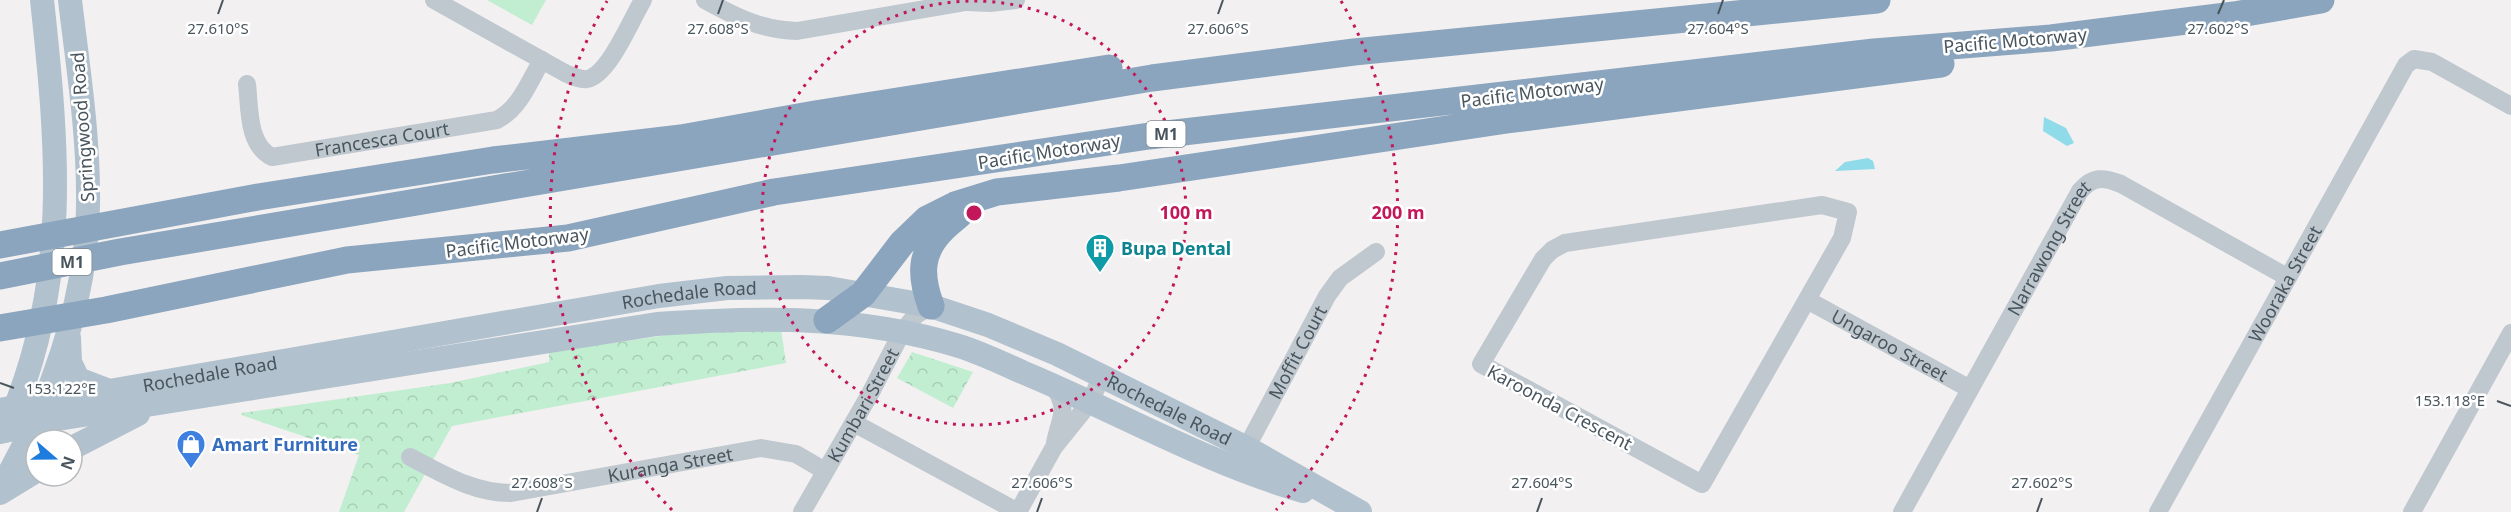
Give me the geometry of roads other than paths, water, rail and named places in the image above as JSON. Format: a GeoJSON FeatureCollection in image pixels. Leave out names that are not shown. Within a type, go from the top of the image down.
{"type":"FeatureCollection","features":[{"type":"Feature","properties":{"kind":"highway","name":"M1"},"geometry":{"type":"LineString","coordinates":[[13,274],[120,252],[1152,78],[1354,52],[1555,30],[1877,0]]}},
{"type":"Feature","properties":{"kind":"highway","name":"Pacific Motorway"},"geometry":{"type":"LineString","coordinates":[[8,326],[106,310],[347,261],[568,238],[774,192],[1149,136],[1874,52],[2051,38],[2234,15],[2321,0]]}},
{"type":"Feature","properties":{"kind":"highway"},"geometry":{"type":"LineString","coordinates":[[827,320],[863,294],[915,228],[940,212],[974,198],[997,192],[1142,174],[1662,99],[1862,73],[2152,41],[2234,15]]}},
{"type":"Feature","properties":{"kind":"highway"},"geometry":{"type":"LineString","coordinates":[[0,245],[258,197],[482,162],[681,138],[1068,73],[1406,33],[1555,30]]}},
{"type":"Feature","properties":{"kind":"highway"},"geometry":{"type":"LineString","coordinates":[[931,306],[921,268],[927,250],[942,230],[974,198]]}},
{"type":"Feature","properties":{"kind":"main road","name":"Springwood Road"},"geometry":{"type":"LineString","coordinates":[[4,424],[44,305],[56,219],[55,133],[42,0]]}},
{"type":"Feature","properties":{"kind":"main road","name":"Springwood Road"},"geometry":{"type":"LineString","coordinates":[[0,491],[35,424],[43,402],[74,309],[85,246],[88,189],[85,128],[70,0]]}},
{"type":"Feature","properties":{"kind":"main road","name":"Rochedale Road"},"geometry":{"type":"LineString","coordinates":[[4,424],[43,402],[671,295],[727,288],[828,288],[931,306],[988,325],[1101,377],[1242,458]]}},
{"type":"Feature","properties":{"kind":"main road"},"geometry":{"type":"LineString","coordinates":[[74,309],[69,343],[72,370],[84,382],[110,392]]}},
{"type":"Feature","properties":{"kind":"main road","name":"Rochedale Road"},"geometry":{"type":"LineString","coordinates":[[4,424],[35,424],[657,324],[749,318],[827,320],[902,332],[961,346],[1091,401],[1242,458],[1351,507]]}},
{"type":"Feature","properties":{"kind":"main road"},"geometry":{"type":"LineString","coordinates":[[84,442],[159,404]]}},
{"type":"Feature","properties":{"kind":"main road"},"geometry":{"type":"LineString","coordinates":[[0,491],[24,478]]}},
{"type":"Feature","properties":{"kind":"street"},"geometry":{"type":"LineString","coordinates":[[434,0],[573,76],[590,79],[598,74],[609,60],[643,0]]}},
{"type":"Feature","properties":{"kind":"street"},"geometry":{"type":"LineString","coordinates":[[705,0],[747,23],[774,30],[797,31],[900,7],[969,1],[990,3],[1016,0]]}},
{"type":"Feature","properties":{"kind":"street","name":"Wooraka Street"},"geometry":{"type":"LineString","coordinates":[[2158,512],[2398,75],[2414,59],[2432,62],[2511,106]]}},
{"type":"Feature","properties":{"kind":"street","name":"Francesca Court"},"geometry":{"type":"LineString","coordinates":[[247,84],[255,141],[262,152],[272,157],[497,120],[510,113],[517,105],[542,60]]}},
{"type":"Feature","properties":{"kind":"street","name":"Narrawong Street"},"geometry":{"type":"LineString","coordinates":[[1902,512],[2080,191],[2088,182],[2096,178],[2121,184],[2287,276]]}},
{"type":"Feature","properties":{"kind":"street","name":"Karoonda Crescent"},"geometry":{"type":"LineString","coordinates":[[1822,205],[1848,212],[1842,238],[1809,301],[1702,484],[1481,364],[1543,259],[1552,250],[1565,243],[1822,205]]}},
{"type":"Feature","properties":{"kind":"street","name":"Moffit Court"},"geometry":{"type":"LineString","coordinates":[[1242,458],[1327,296],[1340,278],[1376,252]]}},
{"type":"Feature","properties":{"kind":"street","name":"Ungaroo Street"},"geometry":{"type":"LineString","coordinates":[[1809,301],[1970,389]]}},
{"type":"Feature","properties":{"kind":"street","name":"Kumbari Street"},"geometry":{"type":"LineString","coordinates":[[802,512],[854,423],[902,332],[916,315],[931,306]]}},
{"type":"Feature","properties":{"kind":"street"},"geometry":{"type":"LineString","coordinates":[[2412,512],[2511,333]]}},
{"type":"Feature","properties":{"kind":"street"},"geometry":{"type":"LineString","coordinates":[[854,423],[1018,512],[1054,447],[1091,401],[1101,377]]}},
{"type":"Feature","properties":{"kind":"street"},"geometry":{"type":"LineString","coordinates":[[1053,385],[1065,409],[1054,447]]}},
{"type":"Feature","properties":{"kind":"street","name":"Kuranga Street"},"geometry":{"type":"LineString","coordinates":[[410,457],[467,486],[494,493],[512,493],[761,448],[796,454],[825,471]]}},
{"type":"Feature","properties":{"kind":"water"},"geometry":{"type":"Polygon","coordinates":[[[2044,117],[2066,128],[2074,143],[2067,146],[2043,131],[2044,117]]]}},
{"type":"Feature","properties":{"kind":"water"},"geometry":{"type":"Polygon","coordinates":[[[1868,158],[1873,161],[1875,169],[1835,171],[1845,162],[1868,158]]]}},
{"type":"Feature","properties":{"kind":"place","name":"Bupa Dental"},"geometry":{"type":"Point","coordinates":[1100,274]}},
{"type":"Feature","properties":{"kind":"place","name":"Amart Furniture"},"geometry":{"type":"Point","coordinates":[191,470]}}]}
